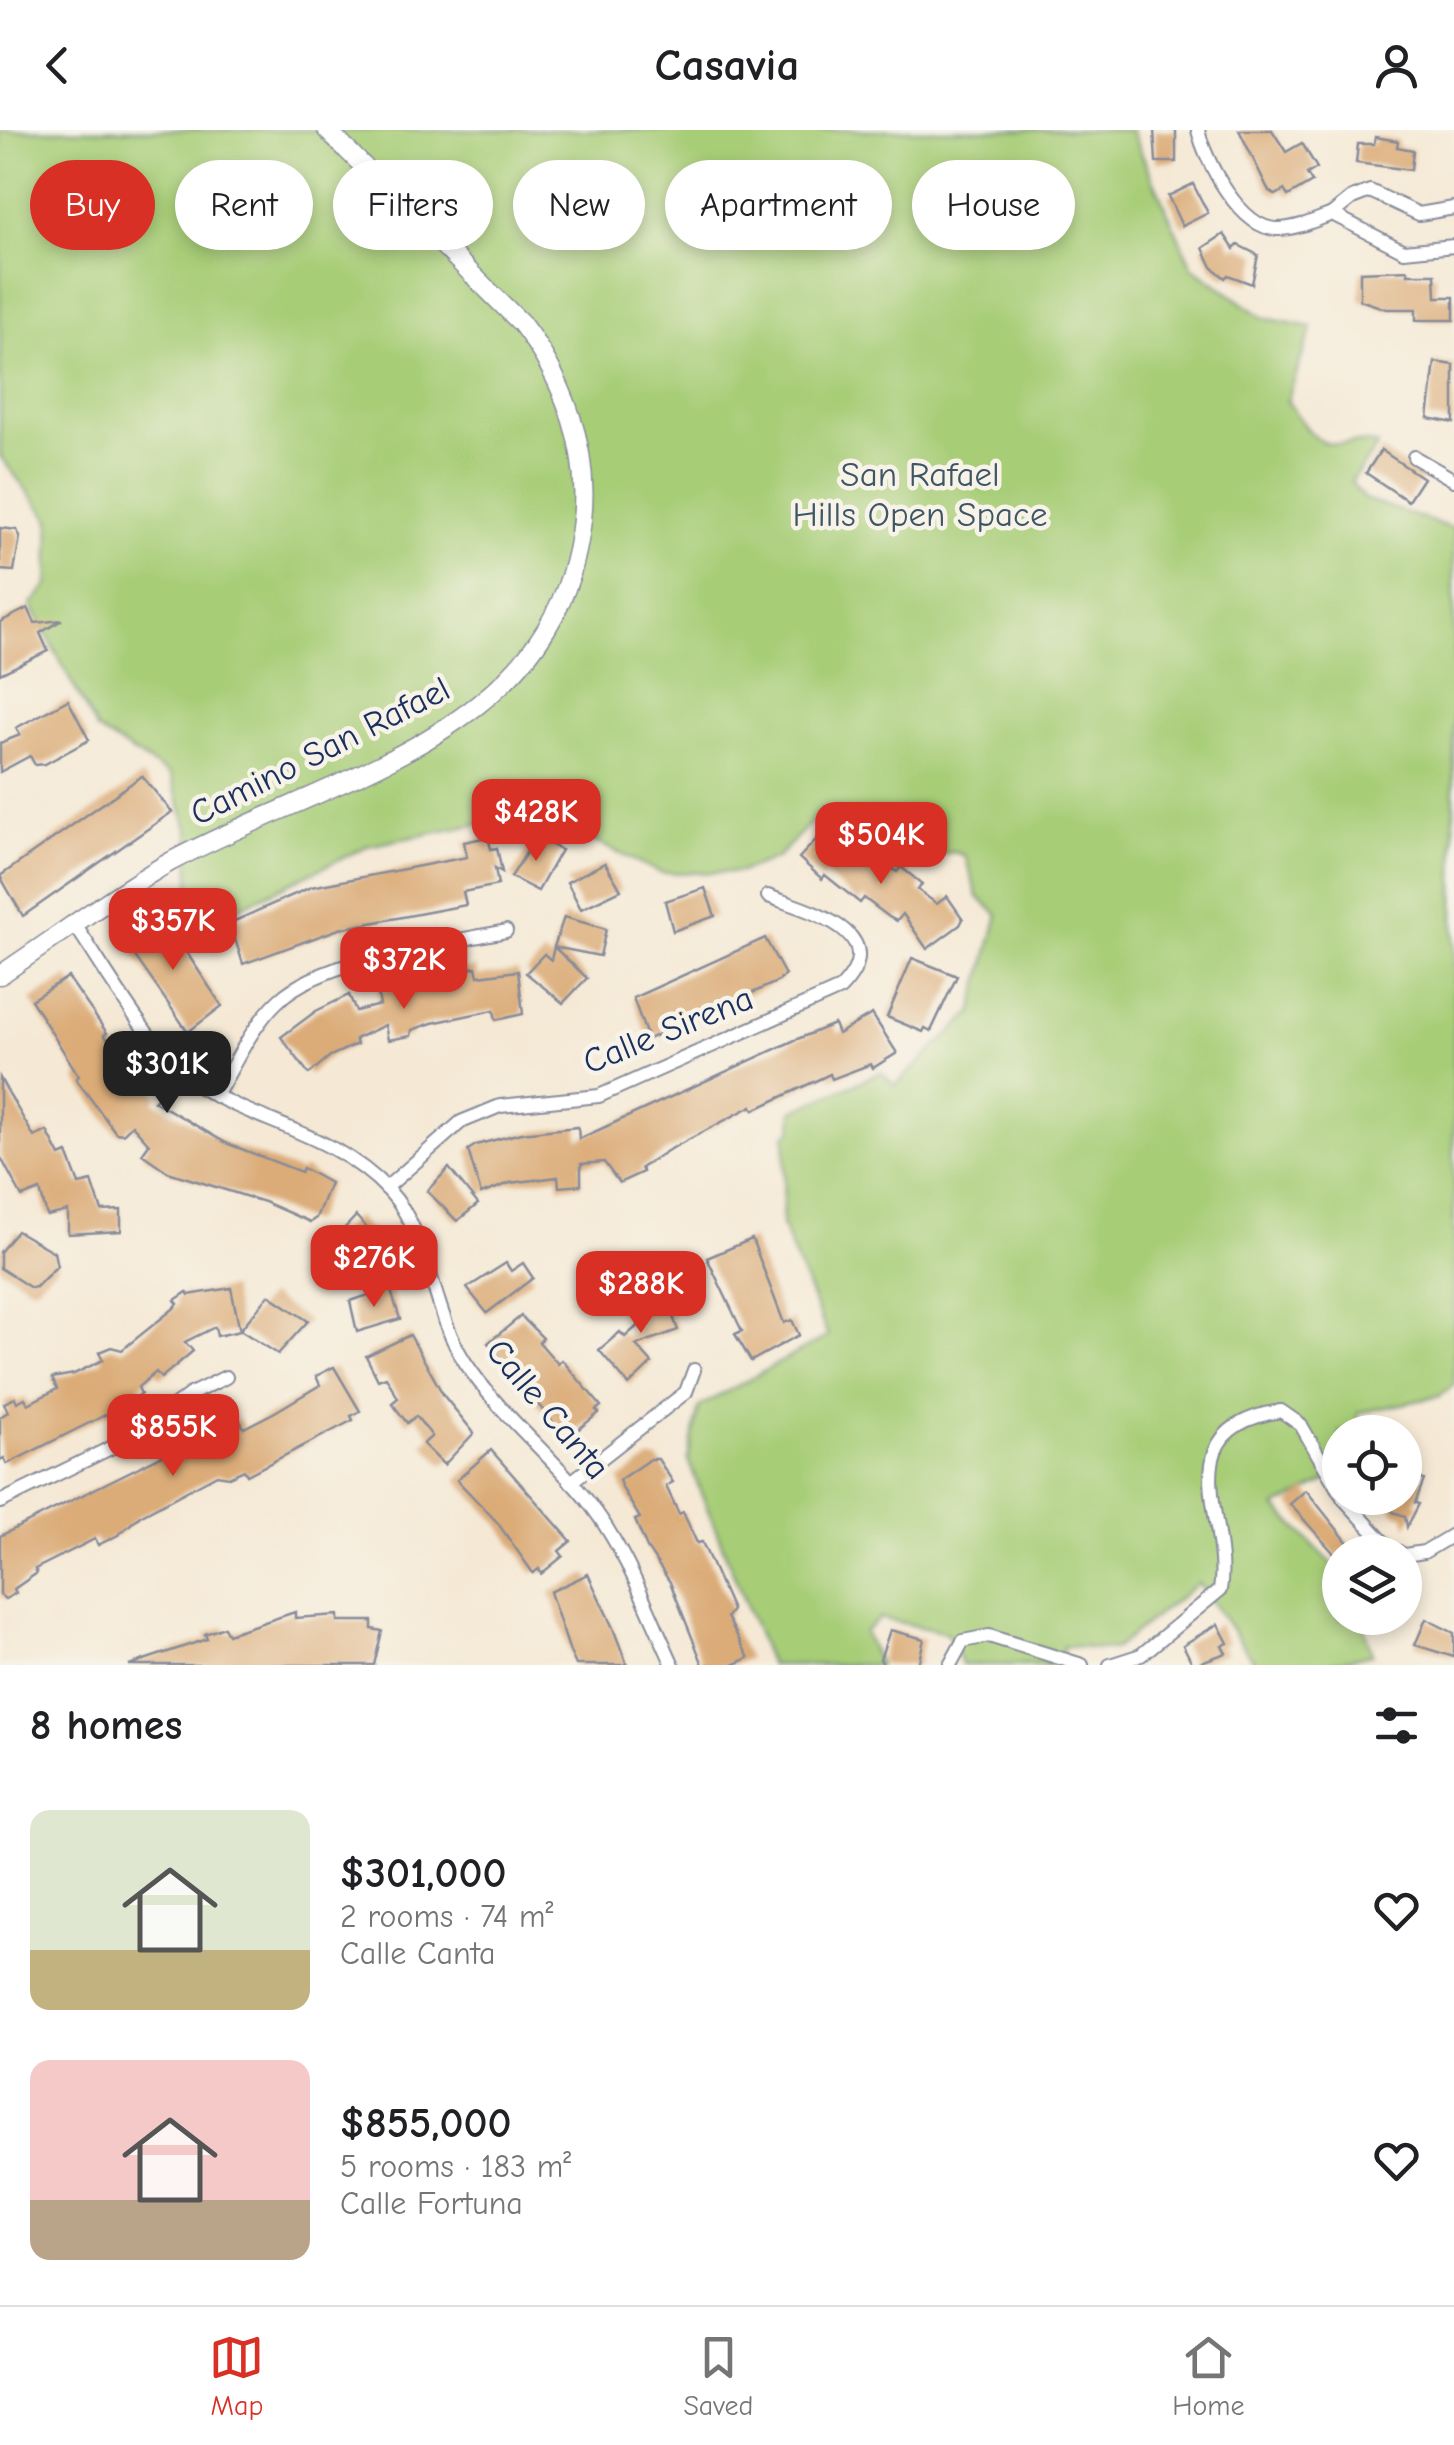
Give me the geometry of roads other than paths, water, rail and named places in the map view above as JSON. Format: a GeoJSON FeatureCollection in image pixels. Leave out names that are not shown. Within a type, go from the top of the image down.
{"type":"FeatureCollection","features":[{"type":"Feature","properties":{"kind":"street","name":"Camino San Rafael"},"geometry":{"type":"LineString","coordinates":[[0,975],[167,864],[465,718],[512,679],[535,650],[562,604],[571,576],[584,496],[572,418],[543,351],[494,296],[327,130]]}},
{"type":"Feature","properties":{"kind":"street"},"geometry":{"type":"LineString","coordinates":[[1198,130],[1233,202],[1258,226],[1279,230],[1332,214],[1352,198],[1370,191],[1419,214],[1454,208]]}},
{"type":"Feature","properties":{"kind":"street"},"geometry":{"type":"LineString","coordinates":[[1332,214],[1404,251],[1454,246]]}},
{"type":"Feature","properties":{"kind":"street"},"geometry":{"type":"LineString","coordinates":[[1414,457],[1454,480]]}},
{"type":"Feature","properties":{"kind":"street","name":"Calle Sirena"},"geometry":{"type":"LineString","coordinates":[[386,1188],[461,1122],[500,1106],[598,1096],[840,990],[858,971],[860,955],[852,937],[826,918],[768,896]]}},
{"type":"Feature","properties":{"kind":"street","name":"Calle Canta"},"geometry":{"type":"LineString","coordinates":[[75,925],[153,1037],[188,1079],[216,1096],[321,1139],[386,1188],[411,1224],[441,1316],[466,1364],[571,1482],[624,1557],[673,1665]]}},
{"type":"Feature","properties":{"kind":"street"},"geometry":{"type":"LineString","coordinates":[[216,1096],[276,1002],[300,982],[336,968],[506,931]]}},
{"type":"Feature","properties":{"kind":"street"},"geometry":{"type":"LineString","coordinates":[[571,1482],[686,1392],[694,1370]]}},
{"type":"Feature","properties":{"kind":"street"},"geometry":{"type":"LineString","coordinates":[[0,1502],[135,1436],[189,1395],[226,1377]]}},
{"type":"Feature","properties":{"kind":"street"},"geometry":{"type":"LineString","coordinates":[[1110,1665],[1141,1654],[1220,1590],[1224,1566],[1208,1490],[1214,1457],[1228,1433],[1254,1415],[1281,1411],[1302,1425],[1322,1461]]}},
{"type":"Feature","properties":{"kind":"street"},"geometry":{"type":"LineString","coordinates":[[1359,1515],[1377,1535]]}},
{"type":"Feature","properties":{"kind":"street"},"geometry":{"type":"LineString","coordinates":[[1422,1552],[1454,1534]]}},
{"type":"Feature","properties":{"kind":"street"},"geometry":{"type":"LineString","coordinates":[[950,1665],[963,1641],[989,1636],[1082,1665]]}},
{"type":"Feature","properties":{"kind":"park label","name":"San Rafael Hills Open Space"},"geometry":{"type":"Point","coordinates":[920,494]}}]}
